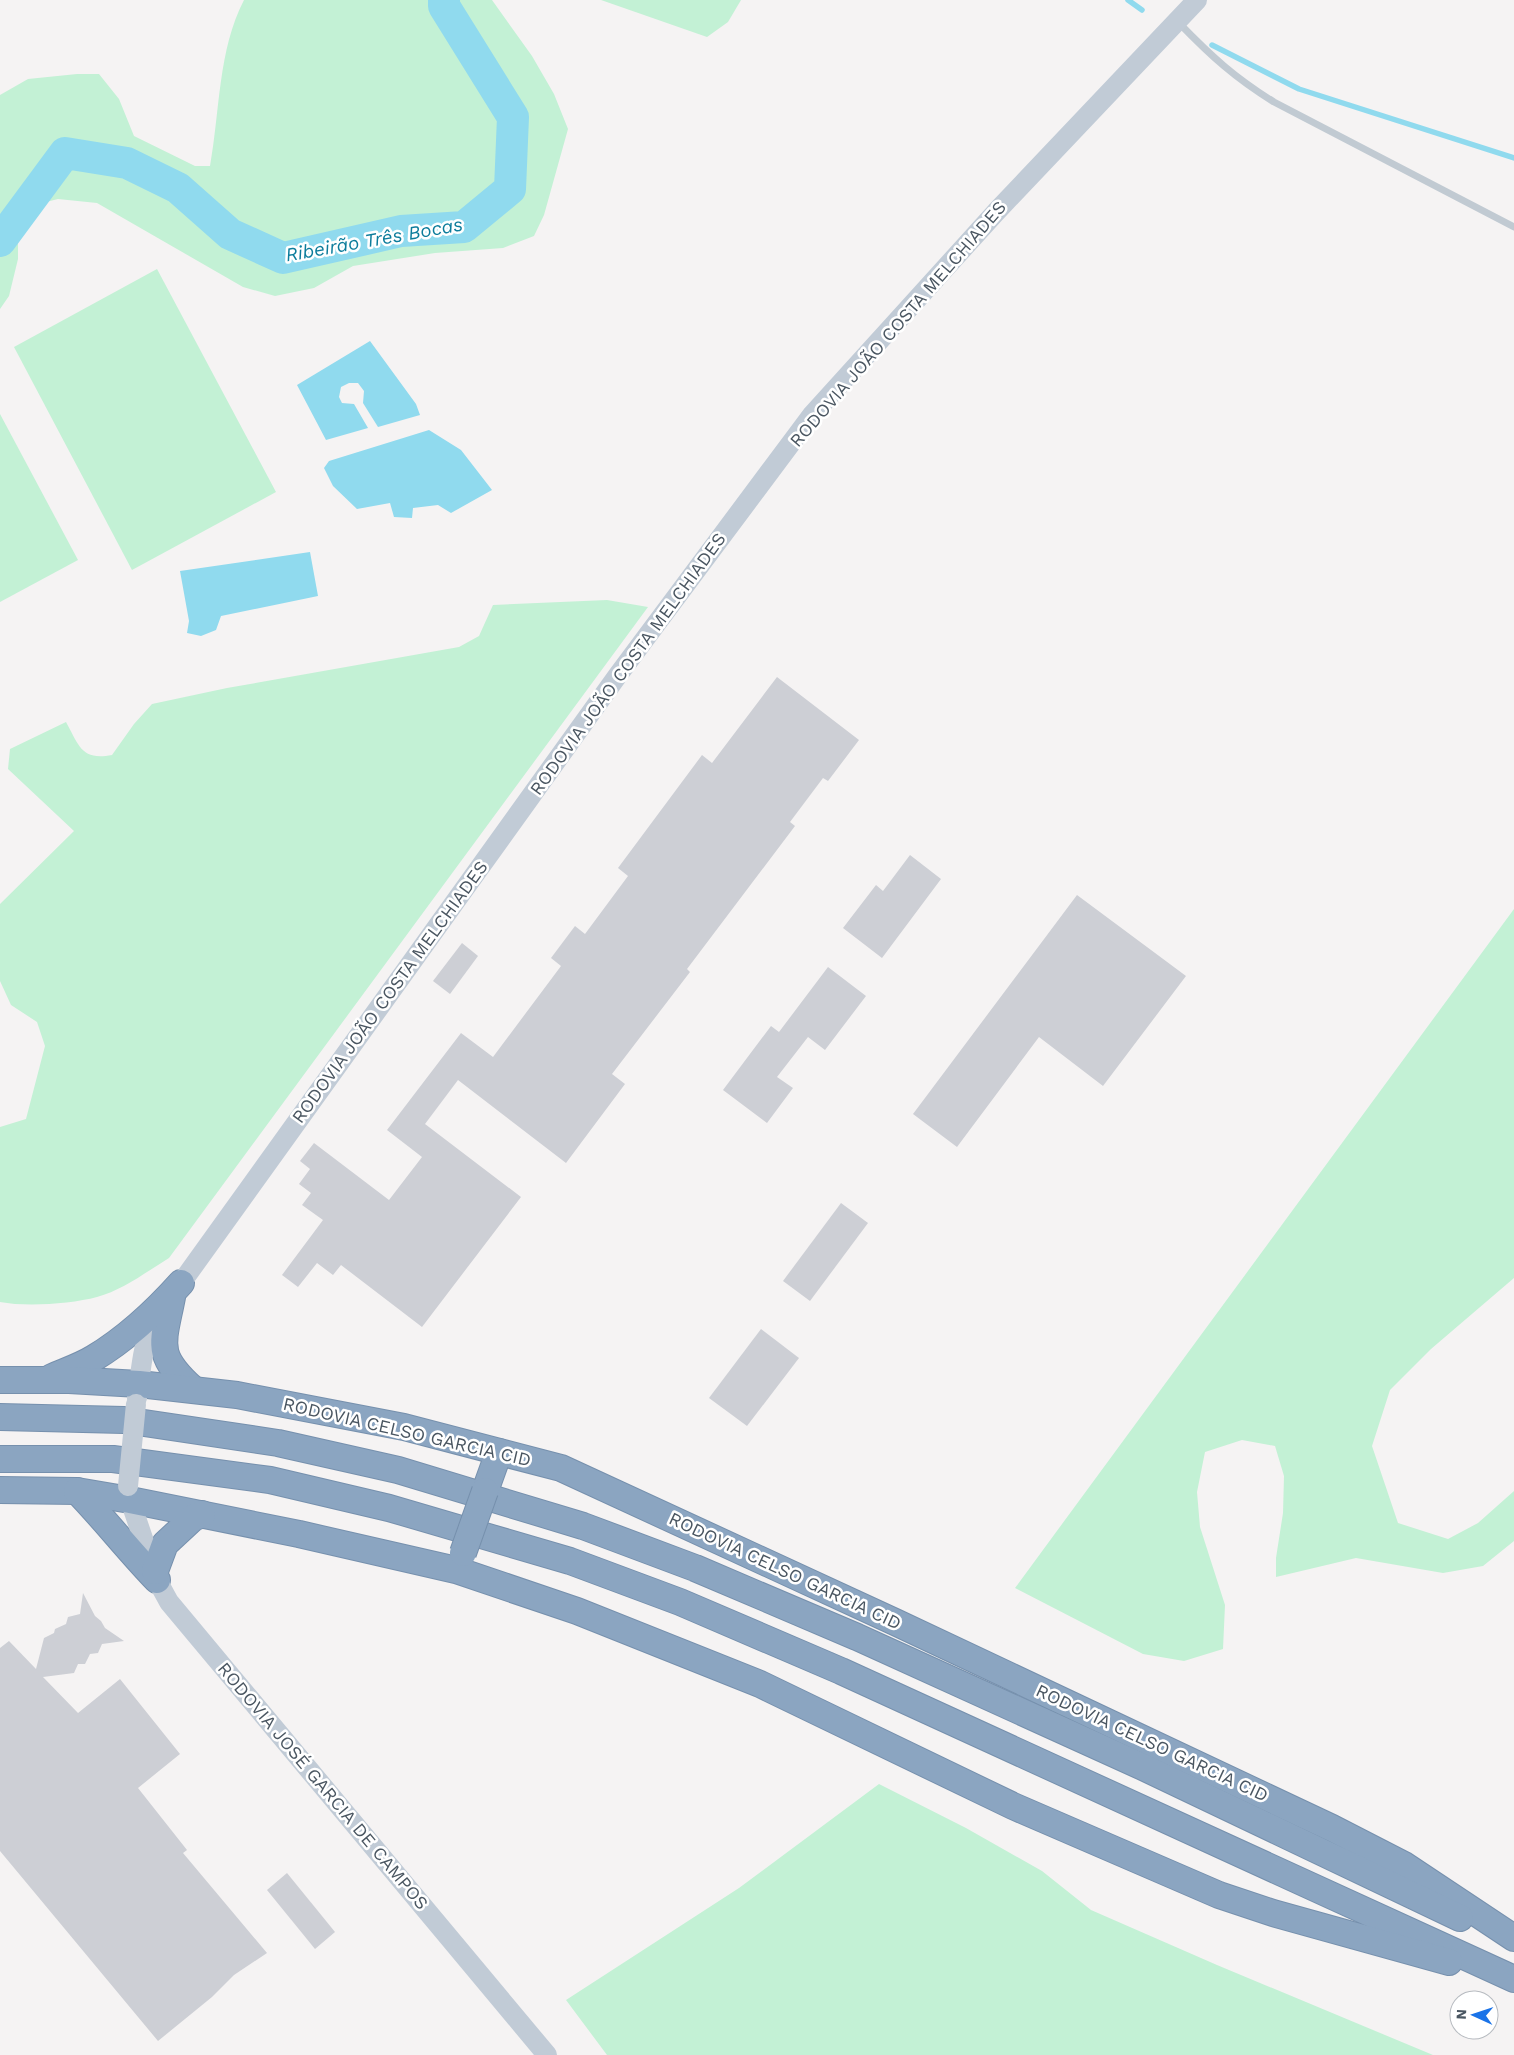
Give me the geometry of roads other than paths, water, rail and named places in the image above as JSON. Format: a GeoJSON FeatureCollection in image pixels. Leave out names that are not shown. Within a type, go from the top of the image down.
{"type":"FeatureCollection","features":[{"type":"Feature","properties":{"kind":"highway"},"geometry":{"type":"LineString","coordinates":[[44,1381],[92,1359],[112,1346],[153,1313],[176,1290]]}},
{"type":"Feature","properties":{"kind":"highway"},"geometry":{"type":"LineString","coordinates":[[176,1290],[164,1350],[166,1360],[193,1389]]}},
{"type":"Feature","properties":{"kind":"highway","name":"RODOVIA CELSO GARCIA CID"},"geometry":{"type":"LineString","coordinates":[[0,1380],[69,1380],[137,1394],[193,1389],[238,1395],[394,1426],[561,1468],[1332,1828],[1404,1865],[1514,1938]]}},
{"type":"Feature","properties":{"kind":"highway","name":"RODOVIA CELSO GARCIA CID"},"geometry":{"type":"LineString","coordinates":[[0,1417],[124,1420],[278,1443],[398,1470],[584,1526],[696,1568],[857,1637],[1152,1771],[1514,1944]]}},
{"type":"Feature","properties":{"kind":"highway"},"geometry":{"type":"LineString","coordinates":[[459,1562],[498,1452]]}},
{"type":"Feature","properties":{"kind":"highway"},"geometry":{"type":"LineString","coordinates":[[0,1459],[113,1459],[270,1480],[389,1508],[570,1561],[680,1602],[841,1671],[1514,1979]]}},
{"type":"Feature","properties":{"kind":"highway"},"geometry":{"type":"LineString","coordinates":[[0,1490],[129,1493],[202,1514],[423,1561],[459,1562],[760,1684],[1013,1806],[1219,1895],[1454,1964],[1514,1985]]}},
{"type":"Feature","properties":{"kind":"highway"},"geometry":{"type":"LineString","coordinates":[[77,1491],[101,1516],[128,1550],[156,1576],[165,1544],[193,1518],[202,1514]]}},
{"type":"Feature","properties":{"kind":"street","name":"RODOVIA JOÃO COSTA MELCHIADES"},"geometry":{"type":"LineString","coordinates":[[129,1493],[137,1394],[151,1327],[176,1290],[618,675],[812,415],[996,212],[1197,0]]}},
{"type":"Feature","properties":{"kind":"street","name":"RODOVIA JOSÉ GARCIA DE CAMPOS"},"geometry":{"type":"LineString","coordinates":[[129,1493],[156,1576],[176,1609],[547,2055]]}},
{"type":"Feature","properties":{"kind":"lane"},"geometry":{"type":"LineString","coordinates":[[1177,21],[1214,58],[1251,88],[1274,102],[1514,227]]}},
{"type":"Feature","properties":{"kind":"water"},"geometry":{"type":"Polygon","coordinates":[[[370,341],[416,404],[420,415],[378,427],[363,403],[364,391],[358,383],[349,383],[341,387],[339,397],[342,403],[354,404],[368,428],[326,440],[297,385],[370,341]]]}},
{"type":"Feature","properties":{"kind":"water"},"geometry":{"type":"Polygon","coordinates":[[[429,430],[461,450],[492,490],[451,513],[438,505],[413,508],[412,518],[394,517],[390,503],[357,509],[333,486],[324,468],[329,461],[429,430]]]}},
{"type":"Feature","properties":{"kind":"water"},"geometry":{"type":"Polygon","coordinates":[[[310,552],[318,596],[221,616],[216,630],[201,636],[187,633],[189,621],[180,571],[310,552]]]}},
{"type":"Feature","properties":{"kind":"waterway","name":"Ribeirão Três Bocas"},"geometry":{"type":"LineString","coordinates":[[0,241],[65,153],[127,163],[178,188],[230,234],[283,258],[401,231],[464,227],[510,189],[513,117],[444,6],[444,0]]}},
{"type":"Feature","properties":{"kind":"waterway"},"geometry":{"type":"LineString","coordinates":[[1128,0],[1142,10]]}},
{"type":"Feature","properties":{"kind":"waterway"},"geometry":{"type":"LineString","coordinates":[[1212,45],[1299,89],[1514,158]]}}]}
